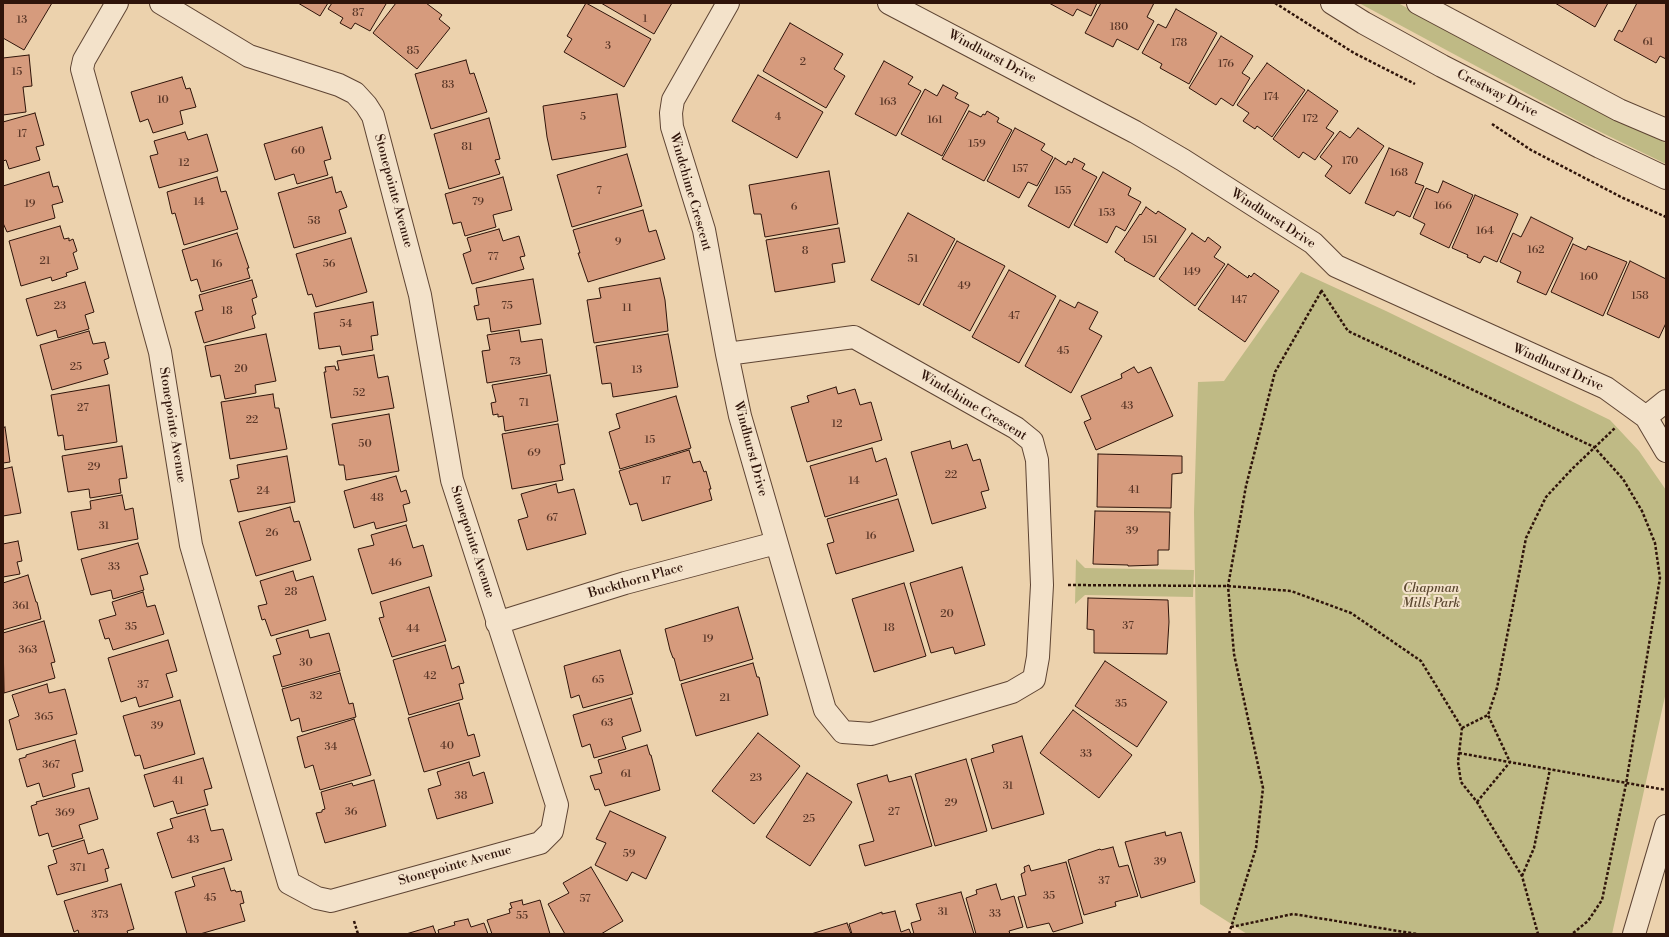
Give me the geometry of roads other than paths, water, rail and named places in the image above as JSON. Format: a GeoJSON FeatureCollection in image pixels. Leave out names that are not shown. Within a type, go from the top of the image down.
{"type":"FeatureCollection","features":[{"type":"Feature","properties":{"kind":"street","name":"Stonepointe Avenue"},"geometry":{"type":"LineString","coordinates":[[117,3],[84,60],[82,69],[160,352],[191,545],[289,883],[317,898],[331,901],[540,842],[552,832],[557,806],[452,480],[420,295],[373,116],[366,105],[355,93],[339,85],[249,56],[161,3]]}},
{"type":"Feature","properties":{"kind":"street","name":"Windchime Crescent"},"geometry":{"type":"LineString","coordinates":[[728,3],[673,100],[670,113],[672,127],[704,230],[727,354],[854,337],[1016,428],[1032,441],[1037,460],[1042,585],[1038,657],[1034,678],[1012,692],[870,734],[844,732],[826,710],[776,543]]}},
{"type":"Feature","properties":{"kind":"street","name":"Windhurst Drive"},"geometry":{"type":"LineString","coordinates":[[889,3],[1149,140],[1313,244],[1336,266],[1606,388],[1638,410],[1666,451]]}},
{"type":"Feature","properties":{"kind":"street","name":"Crestway Drive"},"geometry":{"type":"LineString","coordinates":[[1332,3],[1364,23],[1442,66],[1600,147],[1666,178]]}},
{"type":"Feature","properties":{"kind":"street"},"geometry":{"type":"LineString","coordinates":[[1418,3],[1619,110],[1666,130]]}},
{"type":"Feature","properties":{"kind":"street","name":"Windhurst Drive"},"geometry":{"type":"LineString","coordinates":[[727,354],[740,416],[776,543]]}},
{"type":"Feature","properties":{"kind":"street"},"geometry":{"type":"LineString","coordinates":[[1638,410],[1666,401]]}},
{"type":"Feature","properties":{"kind":"street","name":"Buckthorn Place"},"geometry":{"type":"LineString","coordinates":[[497,623],[626,583],[776,543]]}},
{"type":"Feature","properties":{"kind":"street"},"geometry":{"type":"LineString","coordinates":[[1634,934],[1666,826]]}},
{"type":"Feature","properties":{"kind":"park label","name":"Chapman Mills Park"},"geometry":{"type":"Point","coordinates":[1431,596]}}]}
